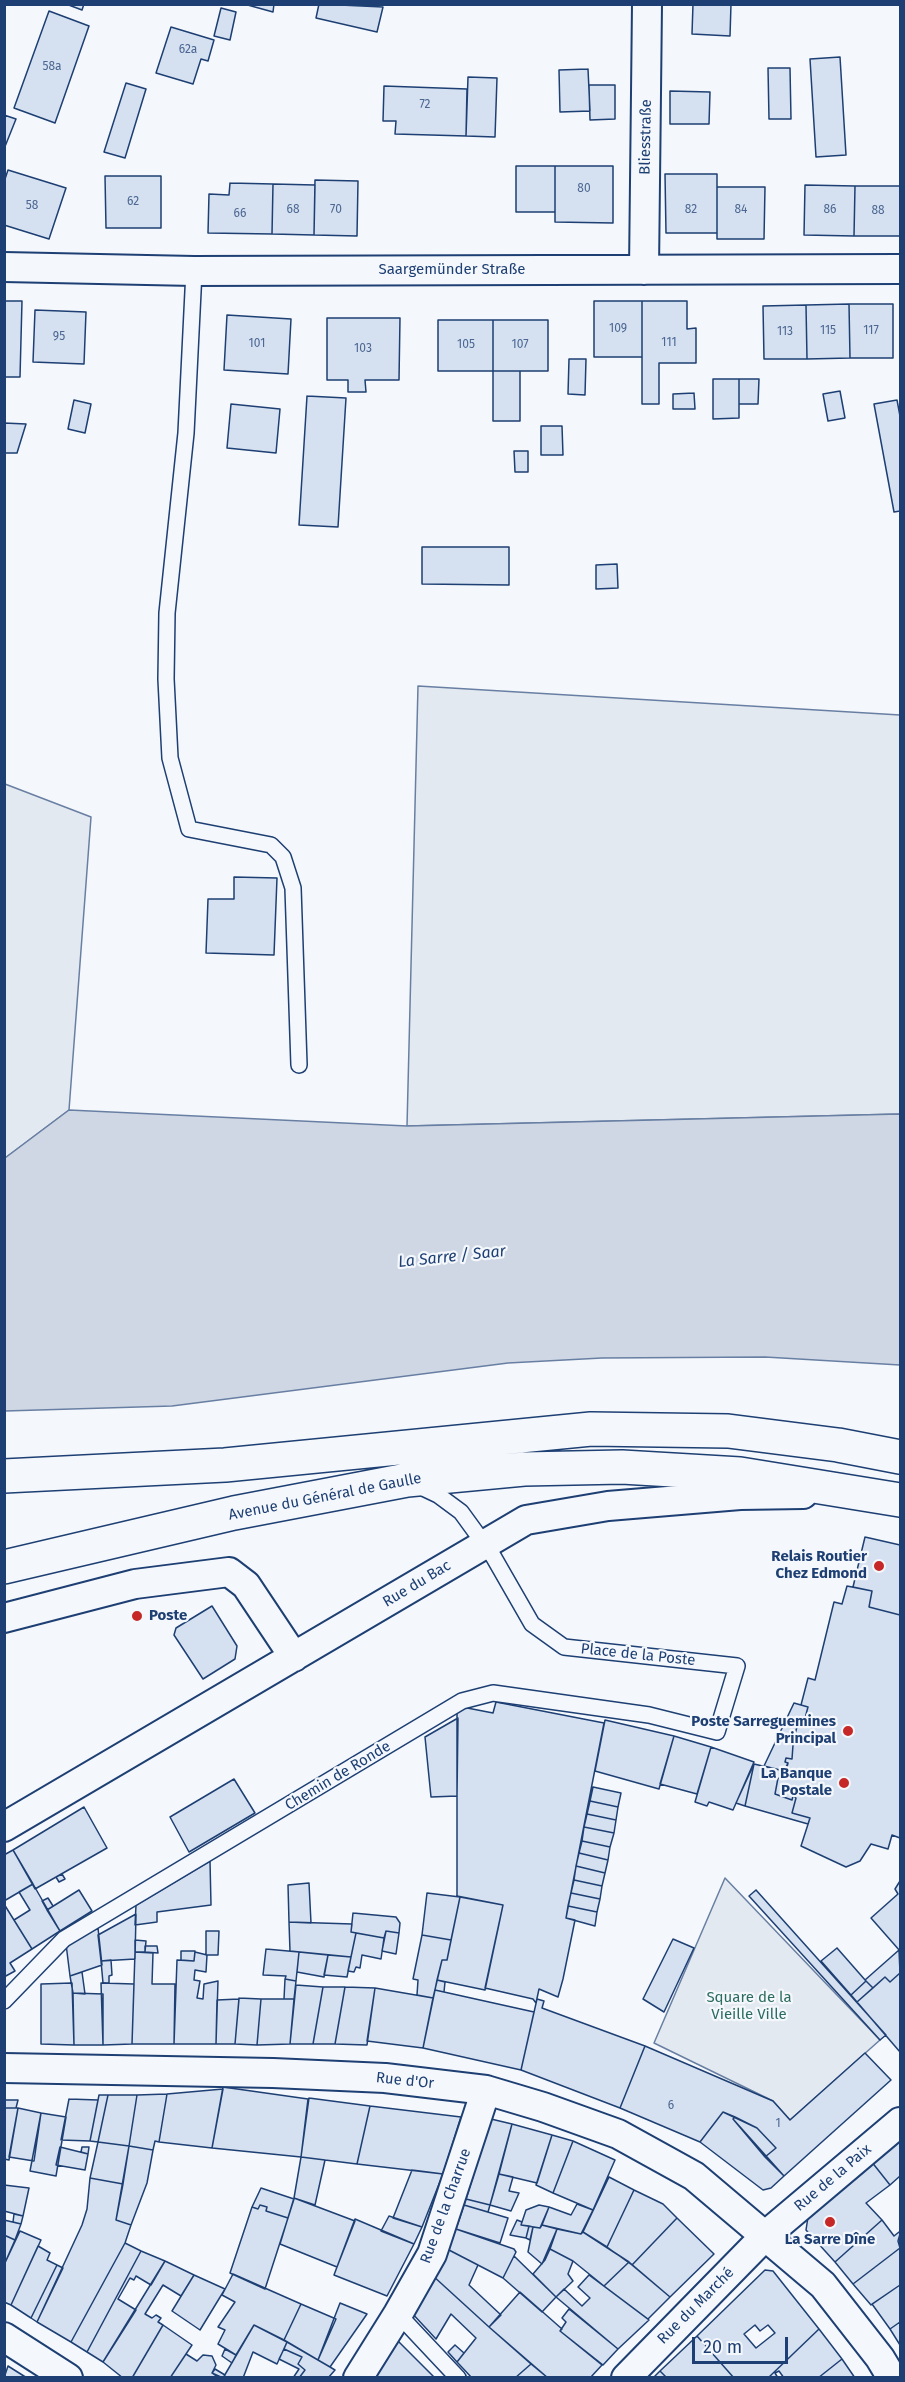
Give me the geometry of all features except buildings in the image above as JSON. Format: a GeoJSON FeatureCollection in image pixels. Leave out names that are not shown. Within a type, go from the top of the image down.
{"type":"FeatureCollection","features":[{"type":"Feature","properties":{"kind":"main road"},"geometry":{"type":"LineString","coordinates":[[4,1476],[225,1465],[591,1429],[728,1431],[838,1445],[900,1457]]}},
{"type":"Feature","properties":{"kind":"main road","name":"Avenue du Général de Gaulle"},"geometry":{"type":"LineString","coordinates":[[4,1567],[234,1514],[407,1480],[524,1469],[622,1467],[740,1474],[889,1497]]}},
{"type":"Feature","properties":{"kind":"street","name":"Bliesstraße"},"geometry":{"type":"LineString","coordinates":[[644,270],[647,4]]}},
{"type":"Feature","properties":{"kind":"street","name":"Saargemünder Straße"},"geometry":{"type":"LineString","coordinates":[[4,267],[195,271],[900,269]]}},
{"type":"Feature","properties":{"kind":"street","name":"Rue du Bac"},"geometry":{"type":"LineString","coordinates":[[4,1827],[526,1520],[608,1506],[740,1495],[889,1497]]}},
{"type":"Feature","properties":{"kind":"street"},"geometry":{"type":"LineString","coordinates":[[4,1618],[135,1584],[229,1572],[246,1585],[294,1657]]}},
{"type":"Feature","properties":{"kind":"street","name":"Rue d'Or"},"geometry":{"type":"LineString","coordinates":[[4,2068],[273,2073],[385,2078],[486,2090],[543,2107],[618,2134],[694,2176],[823,2285],[880,2358],[892,2378]]}},
{"type":"Feature","properties":{"kind":"street","name":"Rue de la Charrue"},"geometry":{"type":"LineString","coordinates":[[358,2378],[399,2314],[432,2254],[486,2090]]}},
{"type":"Feature","properties":{"kind":"street","name":"Rue de la Paix"},"geometry":{"type":"LineString","coordinates":[[766,2235],[900,2122]]}},
{"type":"Feature","properties":{"kind":"street","name":"Rue du Marché"},"geometry":{"type":"LineString","coordinates":[[626,2378],[766,2235]]}},
{"type":"Feature","properties":{"kind":"street"},"geometry":{"type":"LineString","coordinates":[[4,2337],[68,2378]]}},
{"type":"Feature","properties":{"kind":"lane"},"geometry":{"type":"LineString","coordinates":[[195,271],[186,433],[167,613],[166,679],[170,759],[189,829],[271,845],[283,857],[293,888],[299,1065]]}},
{"type":"Feature","properties":{"kind":"lane","name":"Place de la Poste"},"geometry":{"type":"LineString","coordinates":[[407,1480],[438,1495],[461,1512],[493,1556],[532,1624],[564,1647],[737,1665],[717,1732]]}},
{"type":"Feature","properties":{"kind":"lane","name":"Chemin de Ronde"},"geometry":{"type":"LineString","coordinates":[[4,2001],[64,1939],[462,1701],[493,1693],[649,1714],[717,1732]]}},
{"type":"Feature","properties":{"kind":"lane"},"geometry":{"type":"LineString","coordinates":[[399,2314],[458,2378]]}},
{"type":"Feature","properties":{"kind":"green space"},"geometry":{"type":"Polygon","coordinates":[[[418,686],[900,715],[900,1114],[407,1126],[418,686]]]}},
{"type":"Feature","properties":{"kind":"green space"},"geometry":{"type":"Polygon","coordinates":[[[5,784],[91,817],[69,1110],[5,1158],[5,784]]]}},
{"type":"Feature","properties":{"kind":"green space","name":"Square de la Vieille Ville"},"geometry":{"type":"Polygon","coordinates":[[[725,1878],[880,2040],[790,2120],[773,2101],[654,2043],[725,1878]]]}},
{"type":"Feature","properties":{"kind":"water","name":"La Sarre / Saar"},"geometry":{"type":"Polygon","coordinates":[[[69,1110],[407,1126],[900,1114],[900,1365],[765,1357],[602,1358],[508,1363],[172,1406],[5,1411],[5,1158],[69,1110]]]}},
{"type":"Feature","properties":{"kind":"place","name":"Relais Routier Chez Edmond"},"geometry":{"type":"Point","coordinates":[879,1566]}},
{"type":"Feature","properties":{"kind":"place","name":"Poste"},"geometry":{"type":"Point","coordinates":[137,1616]}},
{"type":"Feature","properties":{"kind":"place","name":"Poste Sarreguemines Principal"},"geometry":{"type":"Point","coordinates":[848,1731]}},
{"type":"Feature","properties":{"kind":"place","name":"La Banque Postale"},"geometry":{"type":"Point","coordinates":[844,1783]}},
{"type":"Feature","properties":{"kind":"place","name":"La Sarre Dîne"},"geometry":{"type":"Point","coordinates":[830,2222]}}]}
